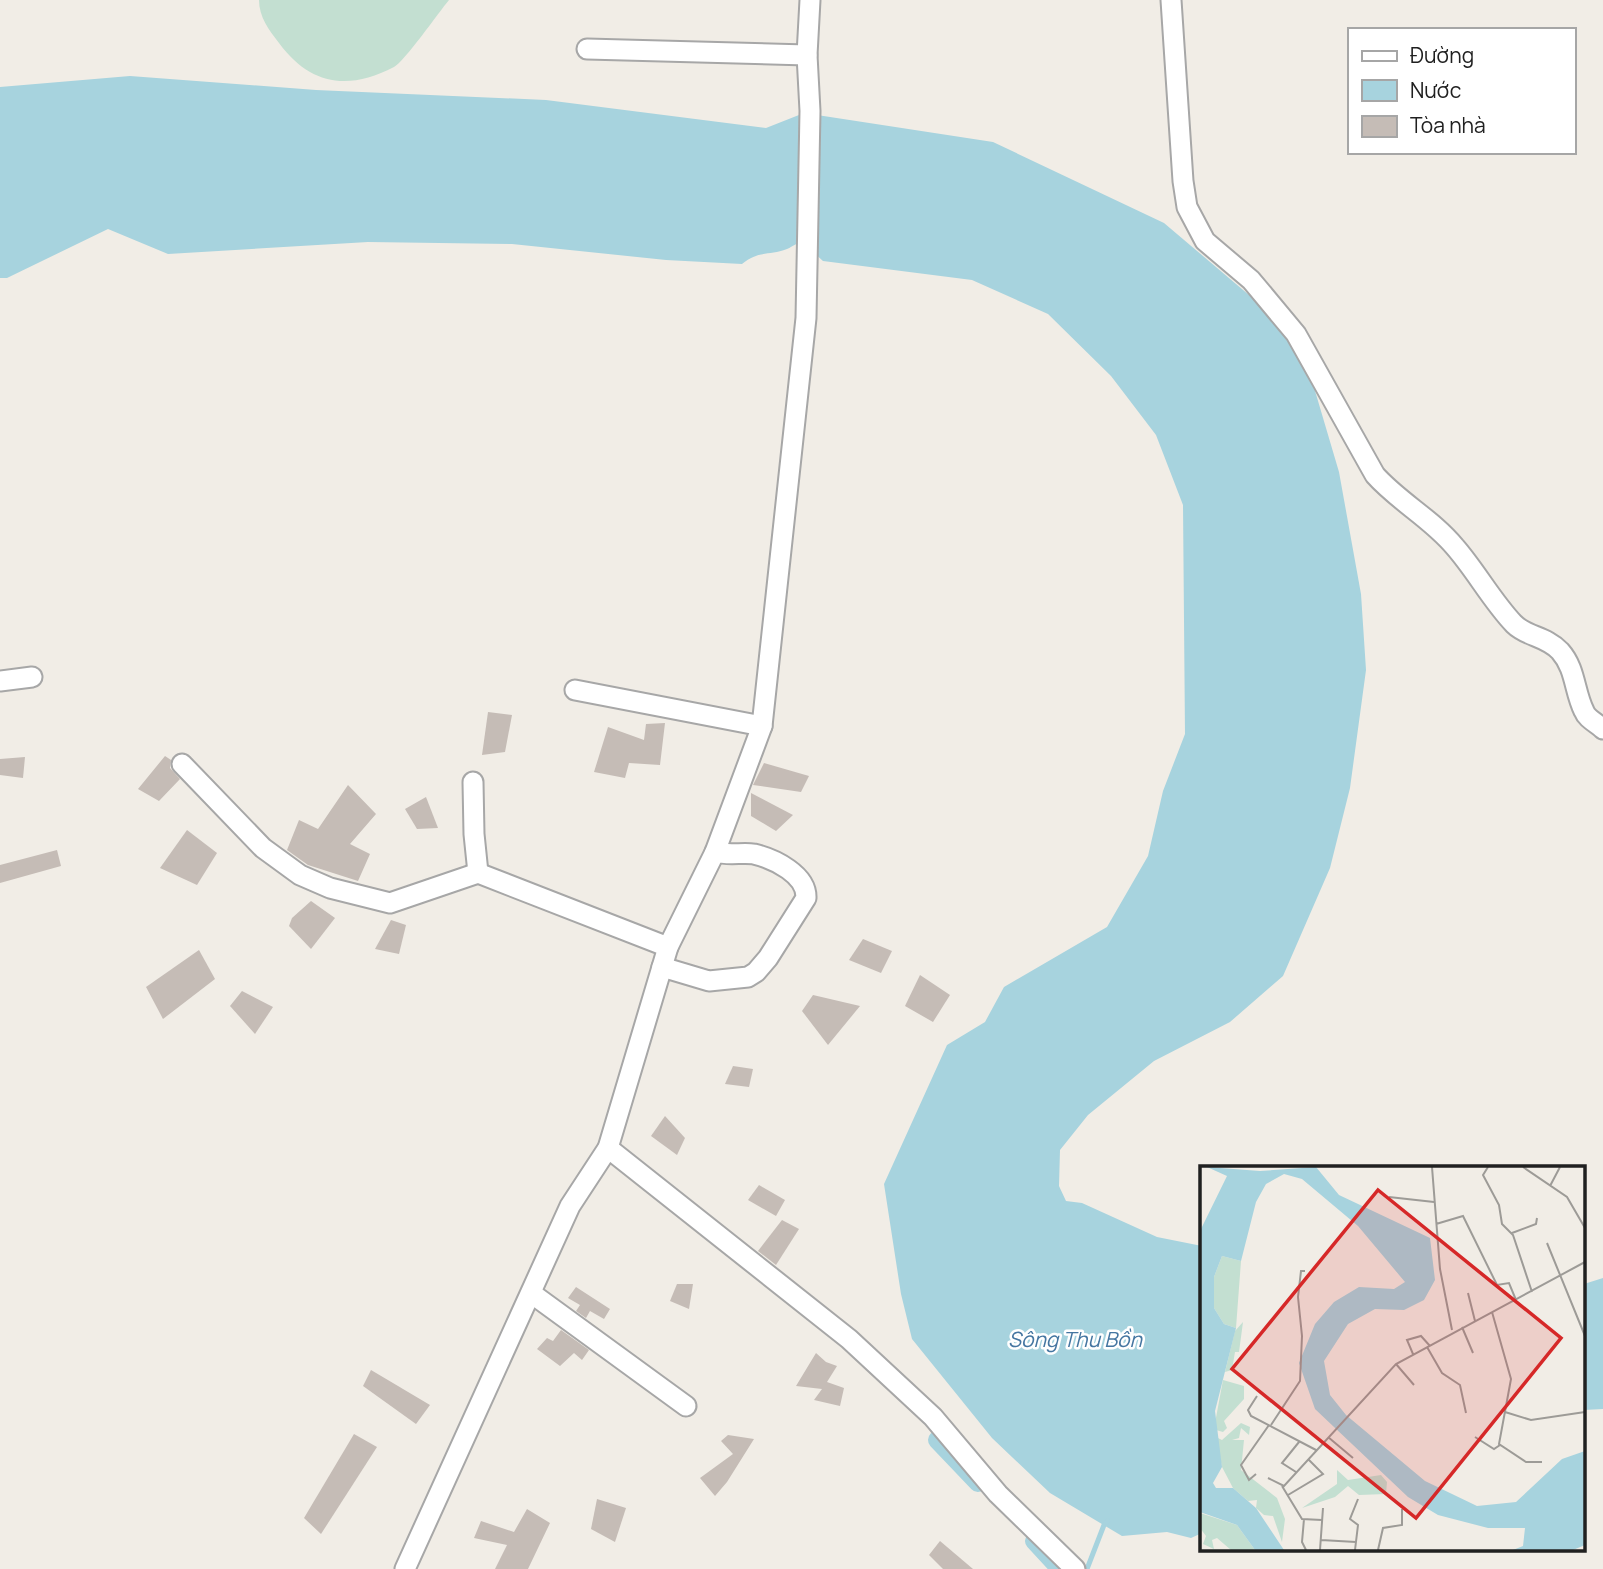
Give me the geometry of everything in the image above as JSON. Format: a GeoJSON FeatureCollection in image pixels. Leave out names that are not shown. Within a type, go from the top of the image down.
{"type":"FeatureCollection","features":[{"type":"Feature","properties":{"kind":"street"},"geometry":{"type":"LineString","coordinates":[[405,1569],[570,1206],[608,1148],[668,947],[715,852],[762,726],[806,318],[810,110],[807,55],[810,0]]}},
{"type":"Feature","properties":{"kind":"street"},"geometry":{"type":"LineString","coordinates":[[1171,0],[1183,181],[1187,207],[1195,226],[1216,253],[1269,299],[1296,334],[1375,475],[1455,547],[1516,626],[1543,638],[1559,650],[1572,669],[1583,710],[1603,729]]}},
{"type":"Feature","properties":{"kind":"street"},"geometry":{"type":"LineString","coordinates":[[587,49],[807,55]]}},
{"type":"Feature","properties":{"kind":"street"},"geometry":{"type":"LineString","coordinates":[[0,681],[32,677]]}},
{"type":"Feature","properties":{"kind":"street"},"geometry":{"type":"LineString","coordinates":[[575,690],[762,726]]}},
{"type":"Feature","properties":{"kind":"street"},"geometry":{"type":"LineString","coordinates":[[181,764],[262,848],[300,875],[330,888],[390,903],[478,873],[668,947]]}},
{"type":"Feature","properties":{"kind":"street"},"geometry":{"type":"LineString","coordinates":[[474,782],[474,834],[478,873]]}},
{"type":"Feature","properties":{"kind":"street"},"geometry":{"type":"LineString","coordinates":[[662,967],[709,981],[748,977],[768,958],[806,898],[807,888],[804,883],[778,863],[753,854],[715,852]]}},
{"type":"Feature","properties":{"kind":"street"},"geometry":{"type":"LineString","coordinates":[[608,1148],[849,1339],[933,1417],[998,1494],[1075,1569]]}},
{"type":"Feature","properties":{"kind":"street"},"geometry":{"type":"LineString","coordinates":[[531,1293],[686,1406]]}},
{"type":"Feature","properties":{"kind":"green space"},"geometry":{"type":"Polygon","coordinates":[[[259,0],[449,0],[394,67],[377,75],[346,81],[317,75],[291,57],[265,23],[259,0]]]}},
{"type":"Feature","properties":{"kind":"water","name":"Sông Thu Bồn"},"geometry":{"type":"Polygon","coordinates":[[[130,76],[316,90],[546,100],[766,128],[804,113],[993,142],[1164,223],[1275,317],[1313,384],[1339,472],[1361,594],[1366,670],[1350,788],[1330,868],[1283,976],[1230,1022],[1154,1061],[1088,1115],[1060,1150],[1059,1186],[1066,1201],[1082,1203],[1157,1237],[1200,1246],[1200,1534],[1191,1538],[1167,1532],[1122,1536],[1050,1493],[992,1438],[912,1339],[901,1294],[884,1184],[947,1045],[985,1022],[1004,987],[1107,927],[1148,856],[1163,791],[1185,734],[1183,505],[1156,435],[1111,376],[1048,314],[972,280],[823,261],[803,243],[759,255],[742,264],[666,260],[512,244],[368,242],[168,254],[108,229],[7,278],[0,278],[0,87],[130,76]]]}},
{"type":"Feature","properties":{"kind":"water"},"geometry":{"type":"Polygon","coordinates":[[[1603,1278],[1603,1409],[1586,1410],[1586,1283],[1603,1278]]]}},
{"type":"Feature","properties":{"kind":"building"},"geometry":{"type":"Polygon","coordinates":[[[488,712],[512,715],[505,752],[482,755],[488,712]]]}},
{"type":"Feature","properties":{"kind":"building"},"geometry":{"type":"Polygon","coordinates":[[[665,723],[660,765],[629,763],[625,778],[594,772],[608,727],[644,740],[646,724],[665,723]]]}},
{"type":"Feature","properties":{"kind":"building"},"geometry":{"type":"Polygon","coordinates":[[[165,756],[171,760],[170,768],[180,779],[159,801],[138,789],[165,756]]]}},
{"type":"Feature","properties":{"kind":"building"},"geometry":{"type":"Polygon","coordinates":[[[25,757],[23,778],[0,775],[0,759],[25,757]]]}},
{"type":"Feature","properties":{"kind":"building"},"geometry":{"type":"Polygon","coordinates":[[[764,763],[809,776],[801,792],[753,785],[764,763]]]}},
{"type":"Feature","properties":{"kind":"building"},"geometry":{"type":"Polygon","coordinates":[[[348,785],[376,814],[350,844],[370,854],[358,881],[308,865],[287,850],[299,820],[318,829],[348,785]]]}},
{"type":"Feature","properties":{"kind":"building"},"geometry":{"type":"Polygon","coordinates":[[[751,793],[793,815],[776,831],[751,816],[751,793]]]}},
{"type":"Feature","properties":{"kind":"building"},"geometry":{"type":"Polygon","coordinates":[[[426,797],[438,828],[417,829],[405,809],[426,797]]]}},
{"type":"Feature","properties":{"kind":"building"},"geometry":{"type":"Polygon","coordinates":[[[187,830],[217,853],[197,885],[160,868],[187,830]]]}},
{"type":"Feature","properties":{"kind":"building"},"geometry":{"type":"Polygon","coordinates":[[[57,850],[61,866],[0,883],[0,865],[57,850]]]}},
{"type":"Feature","properties":{"kind":"building"},"geometry":{"type":"Polygon","coordinates":[[[311,901],[335,918],[311,949],[289,926],[292,918],[311,901]]]}},
{"type":"Feature","properties":{"kind":"building"},"geometry":{"type":"Polygon","coordinates":[[[391,920],[406,925],[399,954],[375,949],[391,920]]]}},
{"type":"Feature","properties":{"kind":"building"},"geometry":{"type":"Polygon","coordinates":[[[863,939],[892,951],[881,973],[849,960],[863,939]]]}},
{"type":"Feature","properties":{"kind":"building"},"geometry":{"type":"Polygon","coordinates":[[[199,950],[215,979],[163,1019],[146,987],[199,950]]]}},
{"type":"Feature","properties":{"kind":"building"},"geometry":{"type":"Polygon","coordinates":[[[920,975],[950,995],[933,1022],[905,1006],[920,975]]]}},
{"type":"Feature","properties":{"kind":"building"},"geometry":{"type":"Polygon","coordinates":[[[242,991],[273,1007],[255,1034],[230,1006],[242,991]]]}},
{"type":"Feature","properties":{"kind":"building"},"geometry":{"type":"Polygon","coordinates":[[[813,995],[860,1006],[828,1045],[802,1011],[813,995]]]}},
{"type":"Feature","properties":{"kind":"building"},"geometry":{"type":"Polygon","coordinates":[[[733,1066],[753,1069],[749,1087],[725,1084],[733,1066]]]}},
{"type":"Feature","properties":{"kind":"building"},"geometry":{"type":"Polygon","coordinates":[[[665,1116],[685,1138],[677,1155],[651,1136],[665,1116]]]}},
{"type":"Feature","properties":{"kind":"building"},"geometry":{"type":"Polygon","coordinates":[[[759,1185],[785,1200],[776,1216],[748,1200],[759,1185]]]}},
{"type":"Feature","properties":{"kind":"building"},"geometry":{"type":"Polygon","coordinates":[[[782,1220],[799,1229],[776,1265],[758,1251],[782,1220]]]}},
{"type":"Feature","properties":{"kind":"building"},"geometry":{"type":"Polygon","coordinates":[[[677,1284],[693,1284],[689,1309],[670,1301],[677,1284]]]}},
{"type":"Feature","properties":{"kind":"building"},"geometry":{"type":"Polygon","coordinates":[[[576,1287],[610,1309],[604,1319],[590,1311],[586,1318],[576,1311],[580,1305],[568,1298],[576,1287]]]}},
{"type":"Feature","properties":{"kind":"building"},"geometry":{"type":"Polygon","coordinates":[[[561,1330],[589,1350],[582,1360],[574,1353],[560,1366],[537,1349],[547,1338],[553,1341],[561,1330]]]}},
{"type":"Feature","properties":{"kind":"building"},"geometry":{"type":"Polygon","coordinates":[[[816,1353],[826,1362],[837,1366],[827,1382],[844,1388],[840,1406],[814,1400],[822,1389],[796,1386],[816,1353]]]}},
{"type":"Feature","properties":{"kind":"building"},"geometry":{"type":"Polygon","coordinates":[[[371,1370],[430,1405],[416,1424],[363,1386],[371,1370]]]}},
{"type":"Feature","properties":{"kind":"building"},"geometry":{"type":"Polygon","coordinates":[[[354,1434],[377,1447],[321,1534],[304,1518],[354,1434]]]}},
{"type":"Feature","properties":{"kind":"building"},"geometry":{"type":"Polygon","coordinates":[[[728,1435],[754,1439],[715,1496],[700,1478],[733,1454],[721,1441],[728,1435]]]}},
{"type":"Feature","properties":{"kind":"building"},"geometry":{"type":"Polygon","coordinates":[[[597,1499],[626,1508],[615,1542],[591,1529],[597,1499]]]}},
{"type":"Feature","properties":{"kind":"building"},"geometry":{"type":"Polygon","coordinates":[[[527,1509],[550,1523],[528,1569],[495,1569],[507,1545],[474,1538],[481,1521],[514,1532],[527,1509]]]}},
{"type":"Feature","properties":{"kind":"building"},"geometry":{"type":"Polygon","coordinates":[[[940,1541],[973,1569],[943,1569],[929,1555],[940,1541]]]}},
{"type":"Feature","properties":{"kind":"waterway"},"geometry":{"type":"LineString","coordinates":[[937,1440],[978,1483]]}},
{"type":"Feature","properties":{"kind":"waterway"},"geometry":{"type":"LineString","coordinates":[[1087,1569],[1108,1521]]}},
{"type":"Feature","properties":{"kind":"waterway"},"geometry":{"type":"LineString","coordinates":[[1034,1541],[1060,1569]]}}]}
